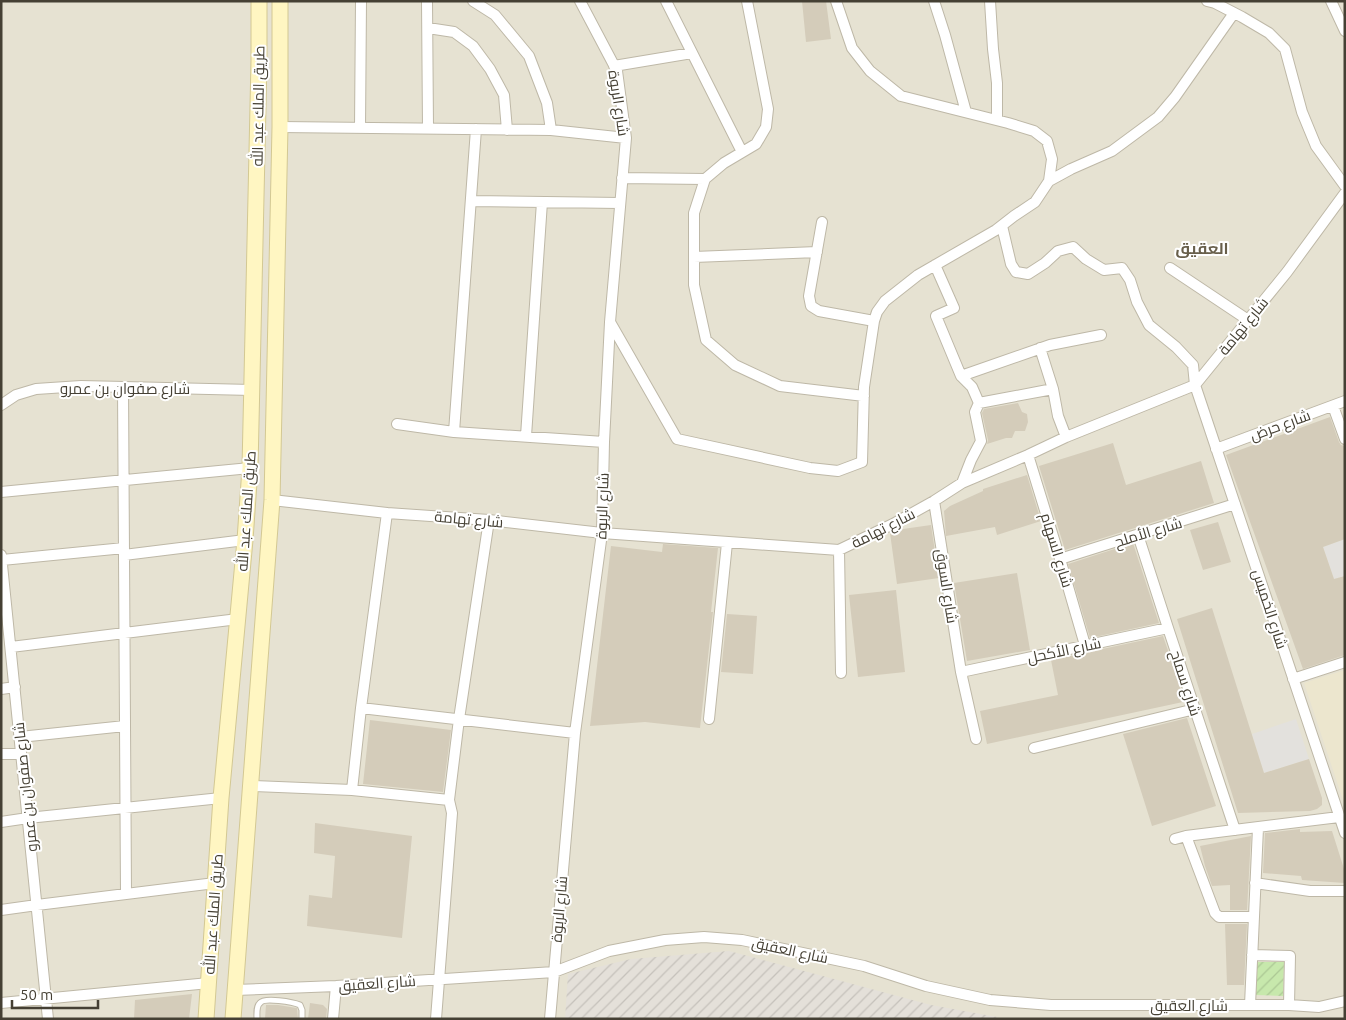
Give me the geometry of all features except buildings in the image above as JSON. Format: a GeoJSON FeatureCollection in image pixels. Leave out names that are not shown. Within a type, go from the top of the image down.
{"type":"FeatureCollection","features":[{"type":"Feature","properties":{"kind":"main road","name":"طريق الملك عبد الله"},"geometry":{"type":"LineString","coordinates":[[206,1019],[220,798],[238,619],[250,468],[259,1]]}},
{"type":"Feature","properties":{"kind":"main road","name":"طريق الملك عبد الله"},"geometry":{"type":"LineString","coordinates":[[234,1018],[272,500],[280,127],[280,1]]}},
{"type":"Feature","properties":{"kind":"street"},"geometry":{"type":"LineString","coordinates":[[360,128],[361,1]]}},
{"type":"Feature","properties":{"kind":"street"},"geometry":{"type":"LineString","coordinates":[[427,1],[428,128]]}},
{"type":"Feature","properties":{"kind":"street"},"geometry":{"type":"LineString","coordinates":[[472,1],[495,15],[529,56],[547,103],[552,130]]}},
{"type":"Feature","properties":{"kind":"street","name":"شارع الربوة"},"geometry":{"type":"LineString","coordinates":[[550,1019],[575,733],[602,534],[610,322],[626,138],[616,71],[580,1]]}},
{"type":"Feature","properties":{"kind":"street"},"geometry":{"type":"LineString","coordinates":[[666,1],[742,152]]}},
{"type":"Feature","properties":{"kind":"street"},"geometry":{"type":"LineString","coordinates":[[747,1],[768,109],[766,127],[756,144],[724,163],[705,179],[694,213],[694,285],[706,340],[735,365],[780,386],[864,396]]}},
{"type":"Feature","properties":{"kind":"street"},"geometry":{"type":"LineString","coordinates":[[610,322],[677,438],[810,468],[838,471],[862,462],[864,396],[874,321],[877,312],[885,301],[918,275],[1002,226],[1035,202],[1049,181],[1052,159],[1048,141],[1034,132],[997,120],[901,96],[870,71],[852,48],[836,1]]}},
{"type":"Feature","properties":{"kind":"street"},"geometry":{"type":"LineString","coordinates":[[934,1],[966,112]]}},
{"type":"Feature","properties":{"kind":"street"},"geometry":{"type":"LineString","coordinates":[[990,1],[997,82],[997,120]]}},
{"type":"Feature","properties":{"kind":"street"},"geometry":{"type":"LineString","coordinates":[[1207,1],[1234,12],[1269,33],[1285,49],[1302,112],[1316,146],[1345,186]]}},
{"type":"Feature","properties":{"kind":"street"},"geometry":{"type":"LineString","coordinates":[[1331,1],[1345,31]]}},
{"type":"Feature","properties":{"kind":"street"},"geometry":{"type":"LineString","coordinates":[[1049,181],[1112,151],[1158,117],[1176,97],[1234,12]]}},
{"type":"Feature","properties":{"kind":"street"},"geometry":{"type":"LineString","coordinates":[[428,28],[454,32],[473,46],[490,68],[504,95],[507,130]]}},
{"type":"Feature","properties":{"kind":"street"},"geometry":{"type":"LineString","coordinates":[[614,66],[692,53]]}},
{"type":"Feature","properties":{"kind":"street"},"geometry":{"type":"LineString","coordinates":[[280,127],[552,130],[626,138]]}},
{"type":"Feature","properties":{"kind":"street"},"geometry":{"type":"LineString","coordinates":[[454,432],[476,129]]}},
{"type":"Feature","properties":{"kind":"street"},"geometry":{"type":"LineString","coordinates":[[622,178],[705,179]]}},
{"type":"Feature","properties":{"kind":"street","name":"شارع تهامة"},"geometry":{"type":"LineString","coordinates":[[272,500],[387,513],[489,520],[602,534],[839,550],[893,524],[962,483],[1066,437],[1195,385],[1288,272],[1345,193]]}},
{"type":"Feature","properties":{"kind":"street"},"geometry":{"type":"LineString","coordinates":[[471,201],[620,203]]}},
{"type":"Feature","properties":{"kind":"street"},"geometry":{"type":"LineString","coordinates":[[526,436],[542,202]]}},
{"type":"Feature","properties":{"kind":"street"},"geometry":{"type":"LineString","coordinates":[[822,222],[809,296],[811,306],[819,311],[874,321]]}},
{"type":"Feature","properties":{"kind":"street","name":"شارع الخميس"},"geometry":{"type":"LineString","coordinates":[[1002,226],[1011,264],[1016,272],[1028,274],[1045,263],[1058,251],[1073,246],[1086,259],[1104,270],[1122,268],[1130,280],[1137,302],[1149,325],[1176,347],[1193,365],[1195,385],[1345,833]]}},
{"type":"Feature","properties":{"kind":"street"},"geometry":{"type":"LineString","coordinates":[[694,257],[817,252]]}},
{"type":"Feature","properties":{"kind":"street"},"geometry":{"type":"LineString","coordinates":[[935,265],[954,308],[936,316],[961,376],[972,387],[979,403],[975,412],[981,441],[962,483]]}},
{"type":"Feature","properties":{"kind":"street"},"geometry":{"type":"LineString","coordinates":[[1170,268],[1248,320]]}},
{"type":"Feature","properties":{"kind":"street"},"geometry":{"type":"LineString","coordinates":[[961,376],[1050,345],[1101,335]]}},
{"type":"Feature","properties":{"kind":"street"},"geometry":{"type":"LineString","coordinates":[[1040,348],[1053,390],[1058,416],[1066,437]]}},
{"type":"Feature","properties":{"kind":"street","name":"شارع صفوان بن عمرو"},"geometry":{"type":"LineString","coordinates":[[1,405],[16,395],[36,389],[81,386],[252,390]]}},
{"type":"Feature","properties":{"kind":"street"},"geometry":{"type":"LineString","coordinates":[[123,387],[126,894]]}},
{"type":"Feature","properties":{"kind":"street"},"geometry":{"type":"LineString","coordinates":[[979,403],[1053,390]]}},
{"type":"Feature","properties":{"kind":"street","name":"شارع حرض"},"geometry":{"type":"LineString","coordinates":[[1216,448],[1345,401]]}},
{"type":"Feature","properties":{"kind":"street"},"geometry":{"type":"LineString","coordinates":[[1333,406],[1345,440]]}},
{"type":"Feature","properties":{"kind":"street"},"geometry":{"type":"LineString","coordinates":[[397,424],[454,432],[604,442]]}},
{"type":"Feature","properties":{"kind":"street","name":"شارع السهام"},"geometry":{"type":"LineString","coordinates":[[1028,455],[1084,645]]}},
{"type":"Feature","properties":{"kind":"street"},"geometry":{"type":"LineString","coordinates":[[1,492],[250,468]]}},
{"type":"Feature","properties":{"kind":"street","name":"شارع السوق"},"geometry":{"type":"LineString","coordinates":[[934,501],[961,672],[976,739]]}},
{"type":"Feature","properties":{"kind":"street","name":"شارع الأملح"},"geometry":{"type":"LineString","coordinates":[[1060,559],[1235,504]]}},
{"type":"Feature","properties":{"kind":"street"},"geometry":{"type":"LineString","coordinates":[[352,790],[387,513]]}},
{"type":"Feature","properties":{"kind":"street"},"geometry":{"type":"LineString","coordinates":[[436,1019],[452,813],[449,800],[489,520]]}},
{"type":"Feature","properties":{"kind":"street","name":"شارع سماح"},"geometry":{"type":"LineString","coordinates":[[1138,535],[1235,830]]}},
{"type":"Feature","properties":{"kind":"street"},"geometry":{"type":"LineString","coordinates":[[2,560],[245,540]]}},
{"type":"Feature","properties":{"kind":"street"},"geometry":{"type":"LineString","coordinates":[[709,719],[727,542]]}},
{"type":"Feature","properties":{"kind":"street"},"geometry":{"type":"LineString","coordinates":[[839,550],[841,672]]}},
{"type":"Feature","properties":{"kind":"street","name":"شارع صفوان بن عمرو"},"geometry":{"type":"LineString","coordinates":[[1,555],[4,601],[20,737],[48,1019]]}},
{"type":"Feature","properties":{"kind":"street"},"geometry":{"type":"LineString","coordinates":[[10,647],[238,619]]}},
{"type":"Feature","properties":{"kind":"street","name":"شارع الأكحل"},"geometry":{"type":"LineString","coordinates":[[961,672],[1168,628]]}},
{"type":"Feature","properties":{"kind":"street"},"geometry":{"type":"LineString","coordinates":[[1293,679],[1345,662]]}},
{"type":"Feature","properties":{"kind":"street"},"geometry":{"type":"LineString","coordinates":[[1,689],[14,687]]}},
{"type":"Feature","properties":{"kind":"street"},"geometry":{"type":"LineString","coordinates":[[361,708],[575,733]]}},
{"type":"Feature","properties":{"kind":"street"},"geometry":{"type":"LineString","coordinates":[[1034,748],[1194,709]]}},
{"type":"Feature","properties":{"kind":"street"},"geometry":{"type":"LineString","coordinates":[[20,737],[125,726]]}},
{"type":"Feature","properties":{"kind":"street"},"geometry":{"type":"LineString","coordinates":[[1,754],[21,754]]}},
{"type":"Feature","properties":{"kind":"street"},"geometry":{"type":"LineString","coordinates":[[252,786],[352,790],[449,800]]}},
{"type":"Feature","properties":{"kind":"street"},"geometry":{"type":"LineString","coordinates":[[1,822],[220,798]]}},
{"type":"Feature","properties":{"kind":"street"},"geometry":{"type":"LineString","coordinates":[[1253,917],[1219,917],[1215,913],[1180,838],[1339,817]]}},
{"type":"Feature","properties":{"kind":"street"},"geometry":{"type":"LineString","coordinates":[[1250,1005],[1254,883],[1258,828]]}},
{"type":"Feature","properties":{"kind":"street"},"geometry":{"type":"LineString","coordinates":[[1,910],[215,883]]}},
{"type":"Feature","properties":{"kind":"street"},"geometry":{"type":"LineString","coordinates":[[1254,883],[1310,891],[1345,891]]}},
{"type":"Feature","properties":{"kind":"street","name":"شارع العقيق"},"geometry":{"type":"LineString","coordinates":[[236,990],[336,986],[554,972],[609,951],[665,940],[704,937],[742,940],[855,964],[926,986],[990,1000],[1051,1005],[1289,1005],[1318,1007],[1345,1001]]}},
{"type":"Feature","properties":{"kind":"street"},"geometry":{"type":"LineString","coordinates":[[1252,956],[1290,956],[1289,1005]]}},
{"type":"Feature","properties":{"kind":"street"},"geometry":{"type":"LineString","coordinates":[[1,1003],[209,983]]}},
{"type":"Feature","properties":{"kind":"street"},"geometry":{"type":"LineString","coordinates":[[333,1019],[336,986]]}},
{"type":"Feature","properties":{"kind":"street"},"geometry":{"type":"LineString","coordinates":[[1315,1019],[1318,1007]]}},
{"type":"Feature","properties":{"kind":"lane"},"geometry":{"type":"LineString","coordinates":[[257,1019],[257,1007],[264,1000],[300,1005],[302,1019]]}},
{"type":"Feature","properties":{"kind":"shaded area"},"geometry":{"type":"Polygon","coordinates":[[[1,1],[1345,1],[1345,1019],[1,1019],[1,1]]]}},
{"type":"Feature","properties":{"kind":"shaded area"},"geometry":{"type":"Polygon","coordinates":[[[1345,539],[1345,576],[1334,579],[1323,547],[1345,539]]]}},
{"type":"Feature","properties":{"kind":"shaded area"},"geometry":{"type":"Polygon","coordinates":[[[1345,670],[1345,806],[1304,683],[1345,670]]]}},
{"type":"Feature","properties":{"kind":"shaded area"},"geometry":{"type":"Polygon","coordinates":[[[1296,719],[1309,759],[1264,773],[1252,734],[1296,719]]]}},
{"type":"Feature","properties":{"kind":"shaded area"},"geometry":{"type":"Polygon","coordinates":[[[729,951],[931,1005],[997,1017],[997,1019],[565,1019],[568,974],[631,959],[729,951]]]}},
{"type":"Feature","properties":{"kind":"green space"},"geometry":{"type":"Polygon","coordinates":[[[1255,962],[1284,962],[1283,996],[1254,995],[1255,962]]]}},
{"type":"Feature","properties":{"kind":"district","name":"العقيق"},"geometry":{"type":"Point","coordinates":[1202,248]}}]}
